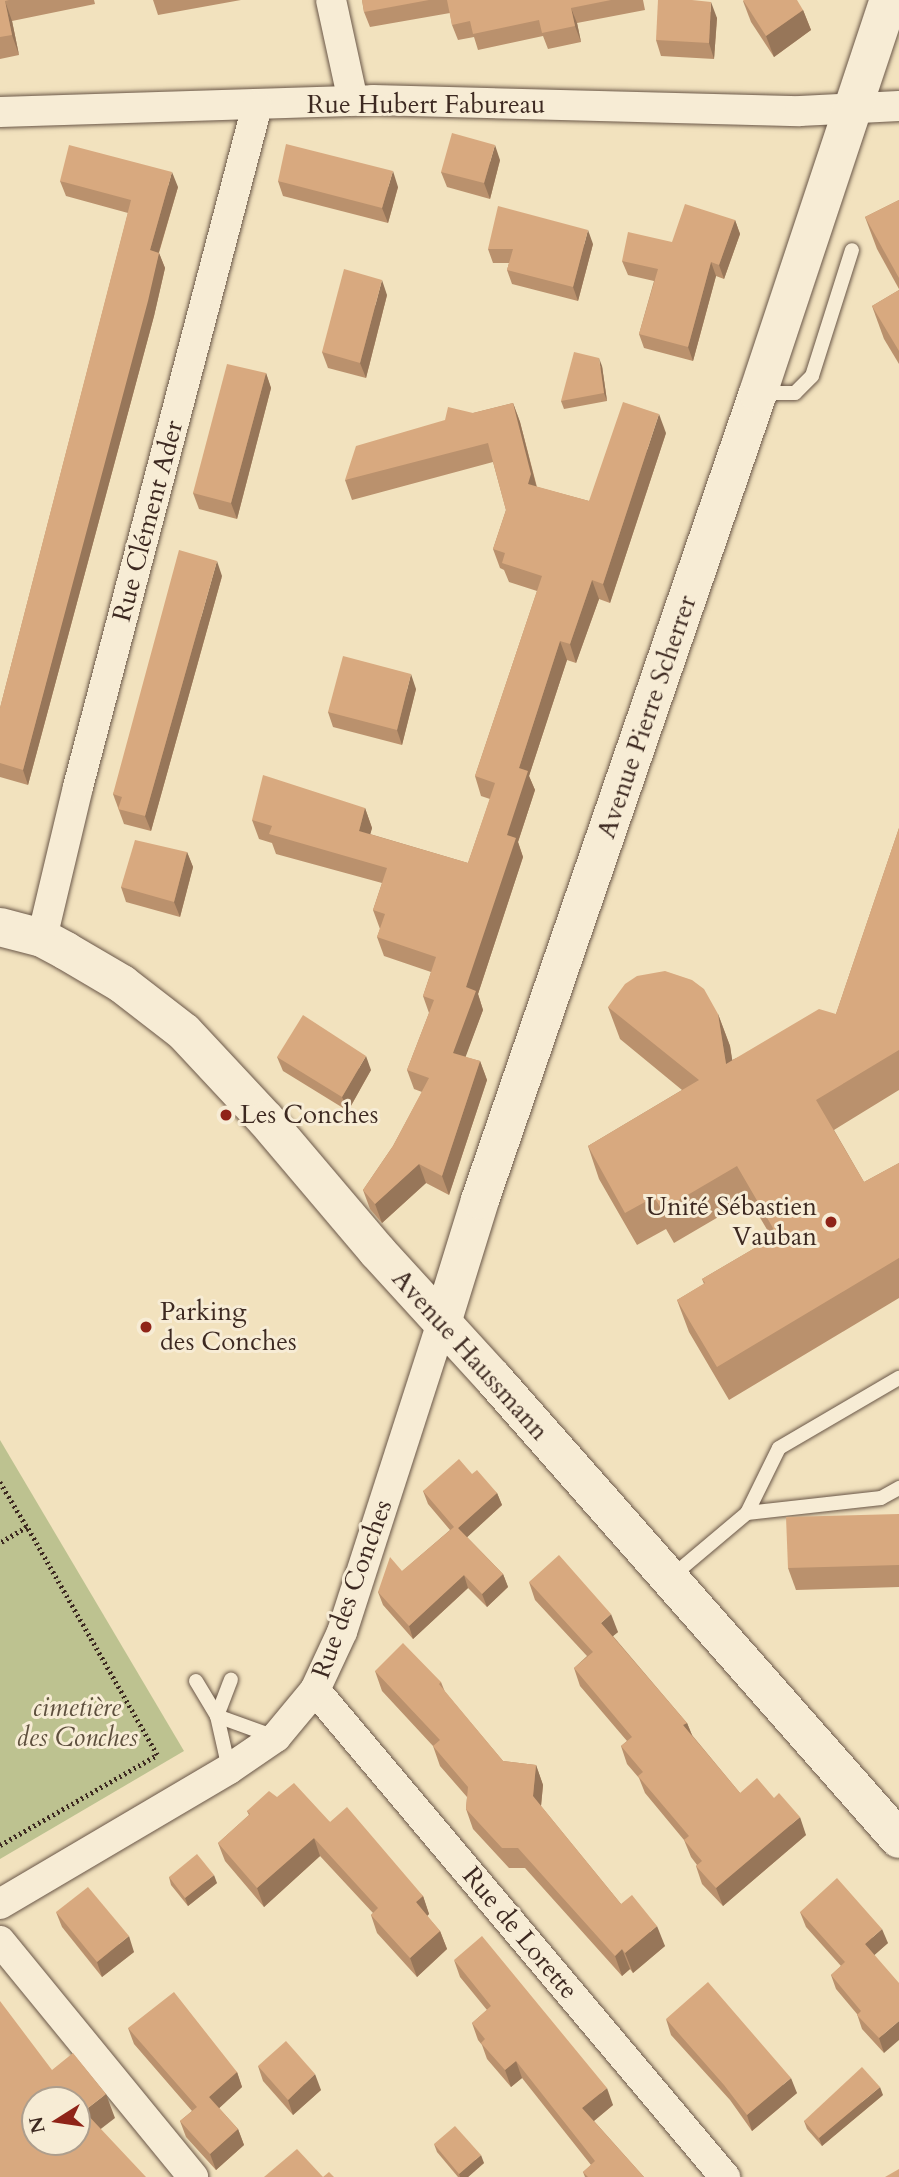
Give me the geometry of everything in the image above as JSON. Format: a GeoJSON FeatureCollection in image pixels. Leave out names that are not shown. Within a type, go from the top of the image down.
{"type":"FeatureCollection","features":[{"type":"Feature","properties":{"kind":"street"},"geometry":{"type":"LineString","coordinates":[[331,0],[353,101]]}},
{"type":"Feature","properties":{"kind":"street","name":"Avenue Pierre Scherrer"},"geometry":{"type":"LineString","coordinates":[[442,1323],[485,1187],[758,393],[889,0]]}},
{"type":"Feature","properties":{"kind":"street","name":"Rue Hubert Fabureau"},"geometry":{"type":"LineString","coordinates":[[0,112],[353,101],[851,110],[899,106]]}},
{"type":"Feature","properties":{"kind":"street","name":"Rue Clément Ader"},"geometry":{"type":"LineString","coordinates":[[41,938],[78,787],[257,106]]}},
{"type":"Feature","properties":{"kind":"street","name":"Avenue Haussmann"},"geometry":{"type":"LineString","coordinates":[[0,927],[41,938],[122,984],[184,1032],[266,1120],[899,1839]]}},
{"type":"Feature","properties":{"kind":"street","name":"Rue des Conches"},"geometry":{"type":"LineString","coordinates":[[0,1904],[229,1769],[276,1737],[315,1690],[342,1632],[442,1323]]}},
{"type":"Feature","properties":{"kind":"street","name":"Rue de Lorette"},"geometry":{"type":"LineString","coordinates":[[315,1690],[725,2177]]}},
{"type":"Feature","properties":{"kind":"street"},"geometry":{"type":"LineString","coordinates":[[0,1941],[194,2177]]}},
{"type":"Feature","properties":{"kind":"lane"},"geometry":{"type":"LineString","coordinates":[[758,393],[795,393],[812,376],[852,250]]}},
{"type":"Feature","properties":{"kind":"lane"},"geometry":{"type":"LineString","coordinates":[[670,1578],[747,1513],[779,1448],[899,1378]]}},
{"type":"Feature","properties":{"kind":"lane"},"geometry":{"type":"LineString","coordinates":[[747,1513],[881,1498],[899,1488]]}},
{"type":"Feature","properties":{"kind":"lane"},"geometry":{"type":"LineString","coordinates":[[217,1716],[230,1680]]}},
{"type":"Feature","properties":{"kind":"lane"},"geometry":{"type":"LineString","coordinates":[[196,1681],[217,1716],[229,1769]]}},
{"type":"Feature","properties":{"kind":"lane"},"geometry":{"type":"LineString","coordinates":[[217,1716],[276,1737]]}},
{"type":"Feature","properties":{"kind":"path"},"geometry":{"type":"LineString","coordinates":[[0,1482],[157,1755],[0,1845]]}},
{"type":"Feature","properties":{"kind":"path"},"geometry":{"type":"LineString","coordinates":[[0,1543],[27,1527]]}},
{"type":"Feature","properties":{"kind":"green space","name":"cimetière des Conches"},"geometry":{"type":"Polygon","coordinates":[[[0,1440],[184,1751],[0,1859],[0,1440]]]}},
{"type":"Feature","properties":{"kind":"building"},"geometry":{"type":"Polygon","coordinates":[[[0,0],[9,0],[5,1],[12,35],[0,37],[0,0]]]}},
{"type":"Feature","properties":{"kind":"building"},"geometry":{"type":"Polygon","coordinates":[[[362,0],[429,0],[364,12],[362,0]]]}},
{"type":"Feature","properties":{"kind":"building"},"geometry":{"type":"Polygon","coordinates":[[[447,0],[611,0],[571,8],[575,26],[542,33],[539,20],[473,34],[470,21],[452,25],[447,0]]]}},
{"type":"Feature","properties":{"kind":"building"},"geometry":{"type":"Polygon","coordinates":[[[658,0],[711,2],[709,43],[656,40],[658,0]]]}},
{"type":"Feature","properties":{"kind":"building"},"geometry":{"type":"Polygon","coordinates":[[[743,0],[797,0],[803,10],[766,36],[743,0]]]}},
{"type":"Feature","properties":{"kind":"building"},"geometry":{"type":"Polygon","coordinates":[[[452,133],[495,145],[484,183],[441,172],[452,133]]]}},
{"type":"Feature","properties":{"kind":"building"},"geometry":{"type":"Polygon","coordinates":[[[286,144],[393,171],[382,208],[278,181],[286,144]]]}},
{"type":"Feature","properties":{"kind":"building"},"geometry":{"type":"Polygon","coordinates":[[[69,145],[172,172],[150,250],[159,253],[148,301],[23,770],[0,763],[0,708],[131,200],[60,181],[69,145]]]}},
{"type":"Feature","properties":{"kind":"building"},"geometry":{"type":"Polygon","coordinates":[[[899,200],[899,278],[865,217],[899,200]]]}},
{"type":"Feature","properties":{"kind":"building"},"geometry":{"type":"Polygon","coordinates":[[[685,204],[735,220],[719,265],[711,262],[688,347],[639,334],[658,269],[622,261],[628,232],[672,242],[685,204]]]}},
{"type":"Feature","properties":{"kind":"building"},"geometry":{"type":"Polygon","coordinates":[[[498,206],[588,230],[573,287],[507,270],[513,249],[488,249],[498,206]]]}},
{"type":"Feature","properties":{"kind":"building"},"geometry":{"type":"Polygon","coordinates":[[[344,269],[382,280],[360,363],[322,352],[344,269]]]}},
{"type":"Feature","properties":{"kind":"building"},"geometry":{"type":"Polygon","coordinates":[[[899,290],[899,351],[872,306],[899,290]]]}},
{"type":"Feature","properties":{"kind":"building"},"geometry":{"type":"Polygon","coordinates":[[[574,352],[599,358],[604,393],[561,401],[574,352]]]}},
{"type":"Feature","properties":{"kind":"building"},"geometry":{"type":"Polygon","coordinates":[[[227,364],[266,373],[231,503],[193,493],[227,364]]]}},
{"type":"Feature","properties":{"kind":"building"},"geometry":{"type":"Polygon","coordinates":[[[623,402],[659,414],[603,584],[592,580],[570,644],[560,641],[519,768],[528,771],[507,835],[516,838],[466,987],[476,991],[453,1053],[480,1061],[442,1176],[419,1164],[375,1204],[363,1190],[393,1146],[429,1078],[407,1070],[434,1000],[423,996],[436,957],[377,937],[385,914],[373,910],[387,868],[269,834],[272,826],[252,820],[263,775],[365,808],[359,831],[468,863],[495,783],[475,776],[542,576],[502,563],[505,553],[493,549],[506,510],[488,443],[345,480],[356,446],[445,420],[448,407],[473,413],[513,403],[531,474],[528,484],[589,501],[623,402]]]}},
{"type":"Feature","properties":{"kind":"building"},"geometry":{"type":"Polygon","coordinates":[[[179,550],[217,561],[145,816],[118,809],[122,797],[113,794],[179,550]]]}},
{"type":"Feature","properties":{"kind":"building"},"geometry":{"type":"Polygon","coordinates":[[[343,656],[411,674],[397,730],[328,712],[343,656]]]}},
{"type":"Feature","properties":{"kind":"building"},"geometry":{"type":"Polygon","coordinates":[[[899,828],[899,1050],[816,1100],[864,1182],[899,1163],[899,1258],[717,1367],[677,1300],[705,1283],[702,1279],[777,1235],[737,1166],[662,1210],[654,1197],[625,1213],[588,1146],[699,1080],[608,1007],[625,984],[637,976],[665,971],[692,980],[704,989],[718,1014],[726,1064],[819,1009],[836,1014],[899,828]]]}},
{"type":"Feature","properties":{"kind":"building"},"geometry":{"type":"Polygon","coordinates":[[[135,840],[187,852],[174,902],[121,887],[135,840]]]}},
{"type":"Feature","properties":{"kind":"building"},"geometry":{"type":"Polygon","coordinates":[[[303,1015],[366,1056],[342,1097],[277,1057],[303,1015]]]}},
{"type":"Feature","properties":{"kind":"building"},"geometry":{"type":"Polygon","coordinates":[[[459,1459],[472,1474],[477,1470],[497,1493],[458,1528],[503,1574],[482,1594],[464,1575],[409,1626],[378,1592],[390,1557],[402,1571],[454,1527],[423,1491],[459,1459]]]}},
{"type":"Feature","properties":{"kind":"building"},"geometry":{"type":"Polygon","coordinates":[[[899,1514],[899,1565],[788,1568],[786,1517],[899,1514]]]}},
{"type":"Feature","properties":{"kind":"building"},"geometry":{"type":"Polygon","coordinates":[[[559,1555],[611,1614],[601,1623],[687,1723],[683,1725],[740,1793],[757,1778],[774,1798],[779,1793],[800,1817],[716,1888],[696,1866],[702,1861],[684,1840],[689,1836],[638,1776],[643,1772],[621,1746],[632,1737],[574,1668],[593,1652],[529,1582],[559,1555]]]}},
{"type":"Feature","properties":{"kind":"building"},"geometry":{"type":"Polygon","coordinates":[[[403,1643],[441,1682],[439,1684],[503,1761],[536,1765],[533,1796],[621,1904],[632,1895],[657,1926],[625,1953],[622,1949],[615,1956],[518,1848],[502,1848],[466,1809],[468,1787],[433,1746],[440,1740],[375,1671],[403,1643]]]}},
{"type":"Feature","properties":{"kind":"building"},"geometry":{"type":"Polygon","coordinates":[[[294,1783],[330,1822],[347,1807],[423,1896],[416,1902],[440,1931],[410,1958],[371,1915],[378,1908],[314,1838],[257,1888],[218,1843],[250,1814],[247,1811],[269,1791],[277,1797],[294,1783]]]}},
{"type":"Feature","properties":{"kind":"building"},"geometry":{"type":"Polygon","coordinates":[[[197,1854],[214,1875],[185,1898],[169,1877],[197,1854]]]}},
{"type":"Feature","properties":{"kind":"building"},"geometry":{"type":"Polygon","coordinates":[[[837,1878],[882,1929],[865,1944],[899,1983],[899,2021],[879,2038],[857,2015],[861,2011],[831,1975],[845,1962],[800,1912],[837,1878]]]}},
{"type":"Feature","properties":{"kind":"building"},"geometry":{"type":"Polygon","coordinates":[[[88,1887],[129,1936],[97,1962],[56,1912],[88,1887]]]}},
{"type":"Feature","properties":{"kind":"building"},"geometry":{"type":"Polygon","coordinates":[[[482,1936],[607,2088],[582,2108],[644,2177],[588,2177],[583,2172],[595,2161],[516,2061],[505,2070],[481,2043],[485,2039],[472,2023],[491,2006],[454,1960],[482,1936]]]}},
{"type":"Feature","properties":{"kind":"building"},"geometry":{"type":"Polygon","coordinates":[[[708,1982],[791,2078],[747,2115],[666,2019],[708,1982]]]}},
{"type":"Feature","properties":{"kind":"building"},"geometry":{"type":"Polygon","coordinates":[[[174,1992],[237,2072],[209,2097],[238,2129],[210,2154],[180,2121],[197,2107],[128,2028],[174,1992]]]}},
{"type":"Feature","properties":{"kind":"building"},"geometry":{"type":"Polygon","coordinates":[[[0,2001],[52,2070],[73,2053],[106,2094],[91,2106],[91,2086],[21,2086],[21,2156],[91,2156],[91,2118],[146,2177],[0,2177],[0,2001]]]}},
{"type":"Feature","properties":{"kind":"building"},"geometry":{"type":"Polygon","coordinates":[[[286,2041],[315,2074],[288,2100],[258,2066],[286,2041]]]}},
{"type":"Feature","properties":{"kind":"building"},"geometry":{"type":"Polygon","coordinates":[[[862,2067],[880,2087],[819,2138],[804,2121],[862,2067]]]}},
{"type":"Feature","properties":{"kind":"building"},"geometry":{"type":"Polygon","coordinates":[[[455,2126],[481,2155],[459,2174],[434,2144],[455,2126]]]}},
{"type":"Feature","properties":{"kind":"building"},"geometry":{"type":"Polygon","coordinates":[[[297,2149],[323,2177],[264,2177],[297,2149]]]}},
{"type":"Feature","properties":{"kind":"building"},"geometry":{"type":"Polygon","coordinates":[[[899,2169],[899,2177],[885,2177],[899,2169]]]}},
{"type":"Feature","properties":{"kind":"place","name":"Les Conches"},"geometry":{"type":"Point","coordinates":[226,1115]}},
{"type":"Feature","properties":{"kind":"place","name":"Unité Sébastien Vauban"},"geometry":{"type":"Point","coordinates":[831,1222]}},
{"type":"Feature","properties":{"kind":"place","name":"Parking des Conches"},"geometry":{"type":"Point","coordinates":[146,1327]}}]}
